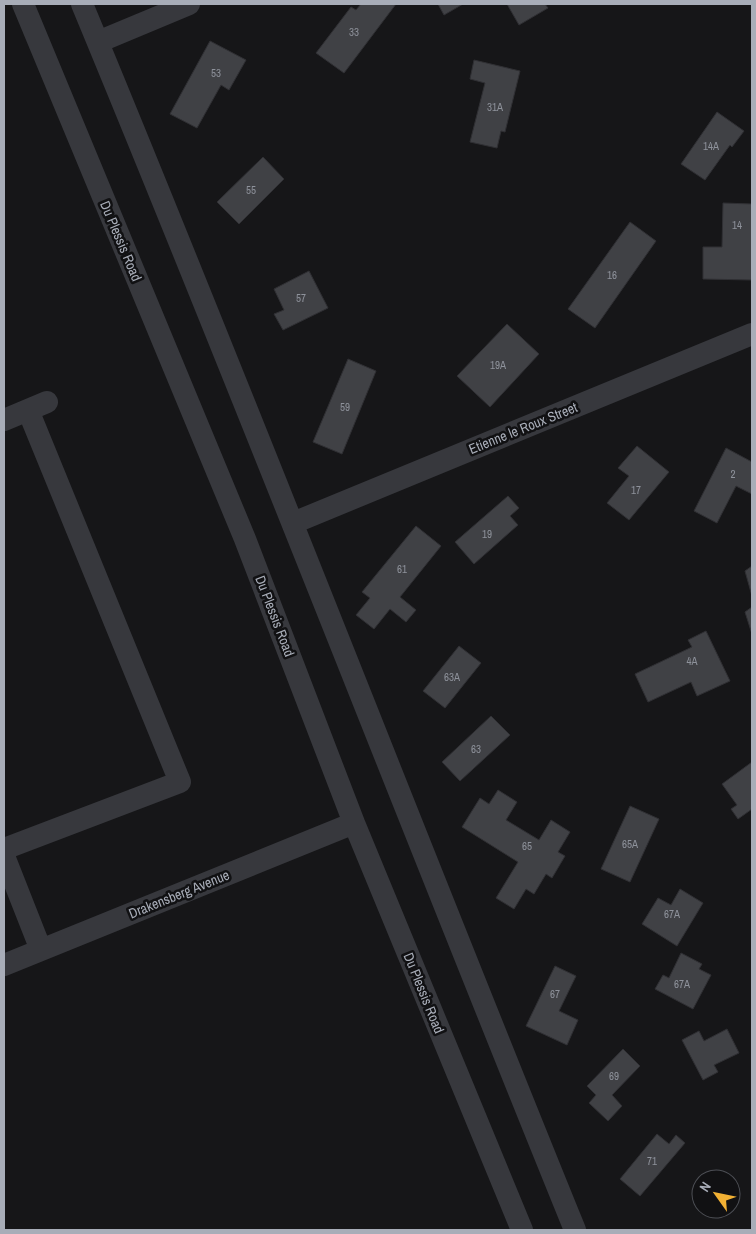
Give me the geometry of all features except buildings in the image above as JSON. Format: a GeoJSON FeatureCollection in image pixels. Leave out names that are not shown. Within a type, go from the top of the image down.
{"type":"FeatureCollection","features":[{"type":"Feature","properties":{"kind":"street","name":"Du Plessis Road"},"geometry":{"type":"LineString","coordinates":[[23,4],[245,539],[354,823],[522,1230]]}},
{"type":"Feature","properties":{"kind":"street"},"geometry":{"type":"LineString","coordinates":[[82,4],[293,523],[511,1072],[576,1230]]}},
{"type":"Feature","properties":{"kind":"street"},"geometry":{"type":"LineString","coordinates":[[98,42],[189,4]]}},
{"type":"Feature","properties":{"kind":"street","name":"Etienne le Roux Street"},"geometry":{"type":"LineString","coordinates":[[293,523],[752,334]]}},
{"type":"Feature","properties":{"kind":"street"},"geometry":{"type":"LineString","coordinates":[[4,420],[38,406],[180,782],[4,849]]}},
{"type":"Feature","properties":{"kind":"street","name":"Drakensberg Avenue"},"geometry":{"type":"LineString","coordinates":[[4,965],[354,823]]}},
{"type":"Feature","properties":{"kind":"street"},"geometry":{"type":"LineString","coordinates":[[4,856],[41,950]]}}]}
